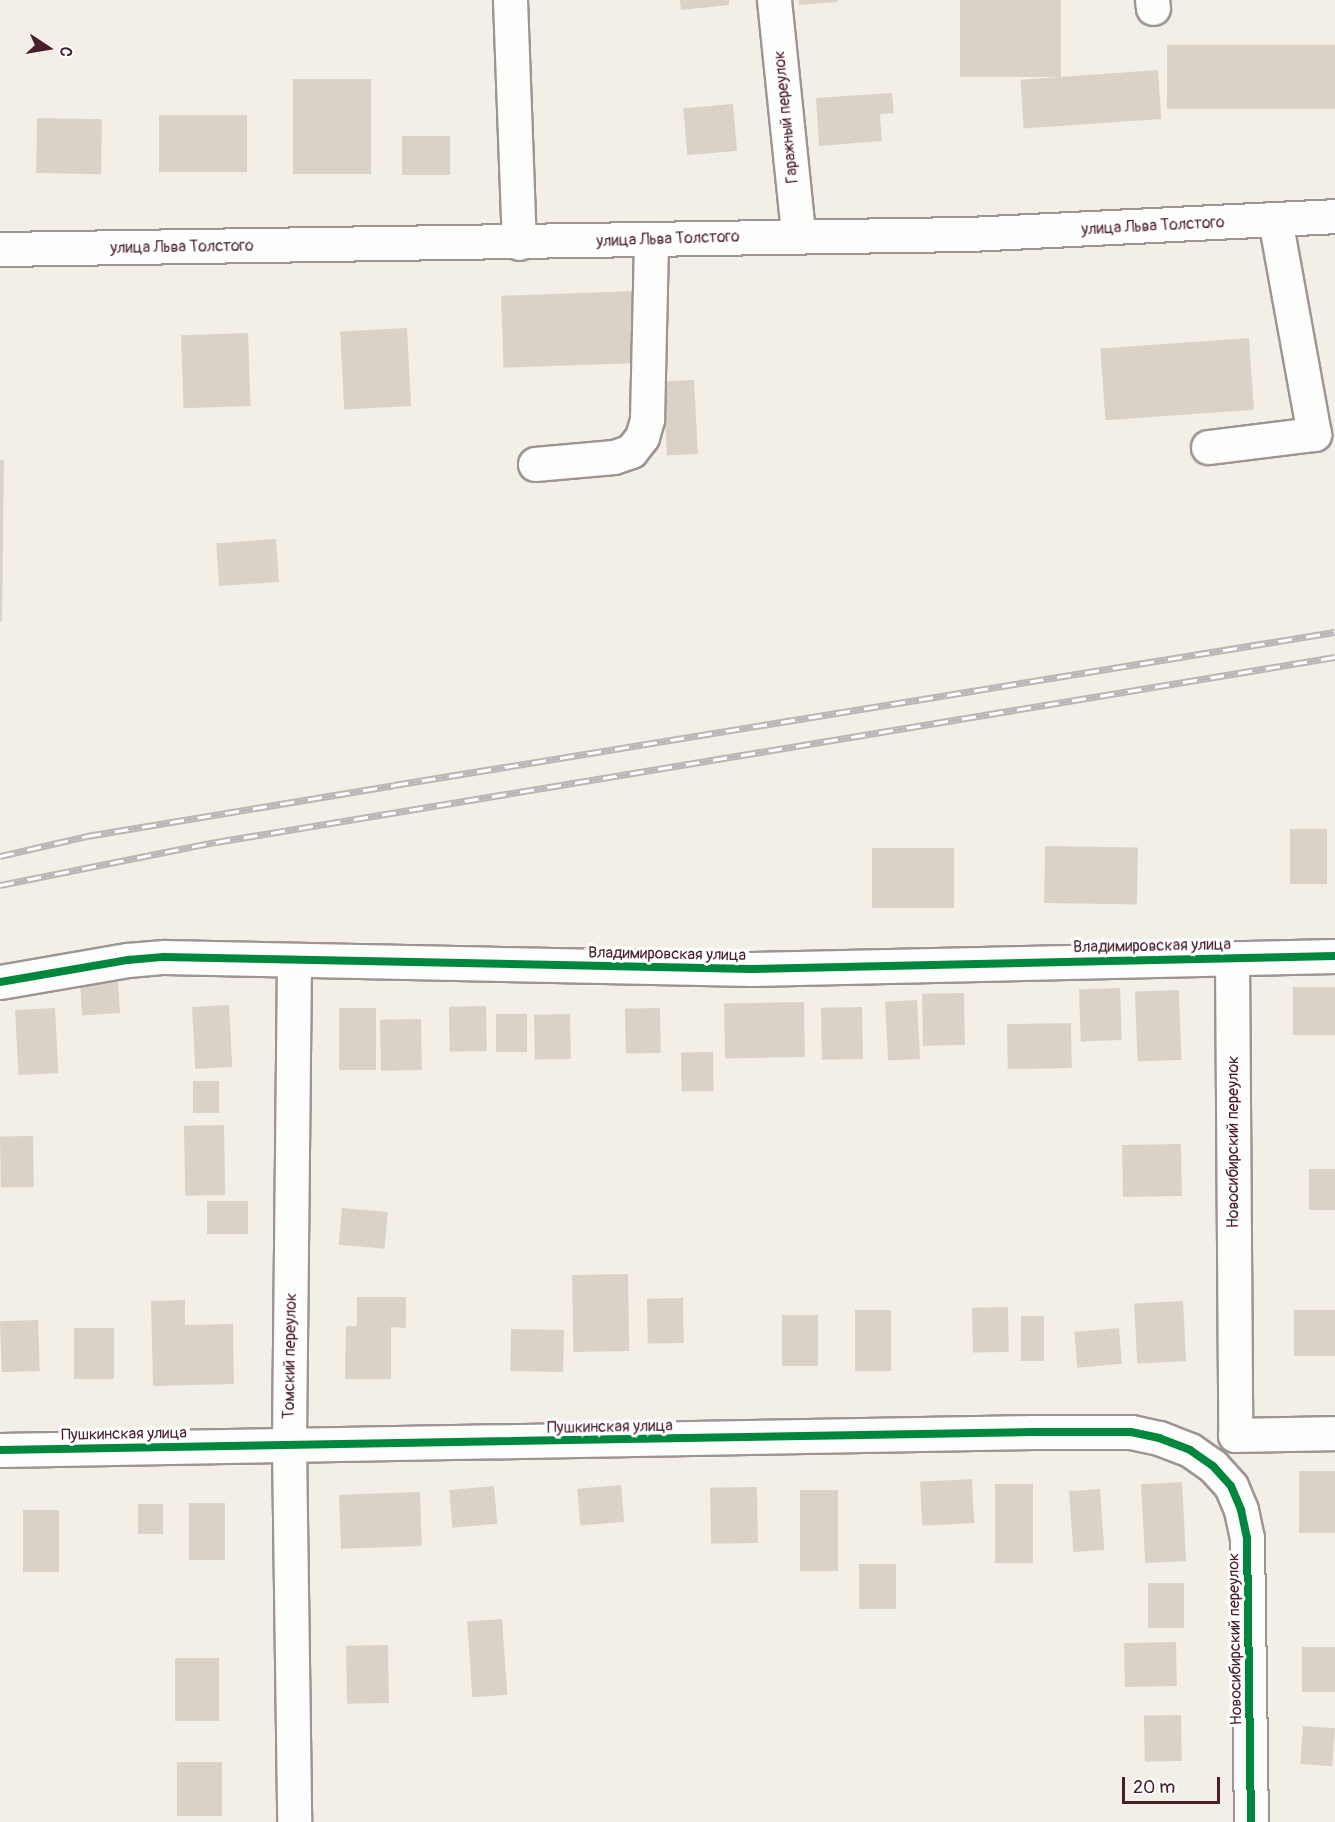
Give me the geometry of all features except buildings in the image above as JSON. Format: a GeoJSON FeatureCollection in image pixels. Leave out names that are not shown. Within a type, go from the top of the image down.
{"type":"FeatureCollection","features":[{"type":"Feature","properties":{"kind":"street"},"geometry":{"type":"LineString","coordinates":[[510,0],[519,243]]}},
{"type":"Feature","properties":{"kind":"street","name":"Гаражный переулок"},"geometry":{"type":"LineString","coordinates":[[774,0],[798,234]]}},
{"type":"Feature","properties":{"kind":"street","name":"улица Льва Толстого"},"geometry":{"type":"LineString","coordinates":[[0,249],[519,243],[798,234],[969,234],[1335,216]]}},
{"type":"Feature","properties":{"kind":"street"},"geometry":{"type":"LineString","coordinates":[[1208,447],[1314,434],[1275,220]]}},
{"type":"Feature","properties":{"kind":"street"},"geometry":{"type":"LineString","coordinates":[[535,464],[614,457],[631,451],[642,437],[647,419],[651,240]]}},
{"type":"Feature","properties":{"kind":"street","name":"Владимировская улица"},"geometry":{"type":"LineString","coordinates":[[0,981],[128,960],[752,969],[1335,956]]}},
{"type":"Feature","properties":{"kind":"street","name":"Новосибирский переулок"},"geometry":{"type":"LineString","coordinates":[[1232,958],[1235,1435]]}},
{"type":"Feature","properties":{"kind":"street","name":"Томский переулок"},"geometry":{"type":"LineString","coordinates":[[294,961],[289,1446],[294,1822]]}},
{"type":"Feature","properties":{"kind":"street","name":"Пушкинская улица"},"geometry":{"type":"LineString","coordinates":[[0,1449],[1131,1432],[1190,1450],[1213,1466]]}},
{"type":"Feature","properties":{"kind":"street"},"geometry":{"type":"LineString","coordinates":[[1213,1466],[1235,1435],[1335,1433]]}},
{"type":"Feature","properties":{"kind":"street","name":"Новосибирский переулок"},"geometry":{"type":"LineString","coordinates":[[1213,1466],[1230,1486],[1247,1538],[1251,1822]]}},
{"type":"Feature","properties":{"kind":"railway"},"geometry":{"type":"LineString","coordinates":[[0,856],[87,836],[1335,632]]}},
{"type":"Feature","properties":{"kind":"railway"},"geometry":{"type":"LineString","coordinates":[[0,885],[216,842],[1335,657]]}},
{"type":"Feature","properties":{"kind":"cycle path"},"geometry":{"type":"LineString","coordinates":[[0,982],[128,960],[164,957],[752,969],[1335,956]]}},
{"type":"Feature","properties":{"kind":"cycle path"},"geometry":{"type":"LineString","coordinates":[[0,1450],[1033,1432],[1131,1432],[1159,1438],[1190,1450],[1213,1466],[1231,1486],[1241,1510],[1247,1538],[1251,1822]]}}]}
